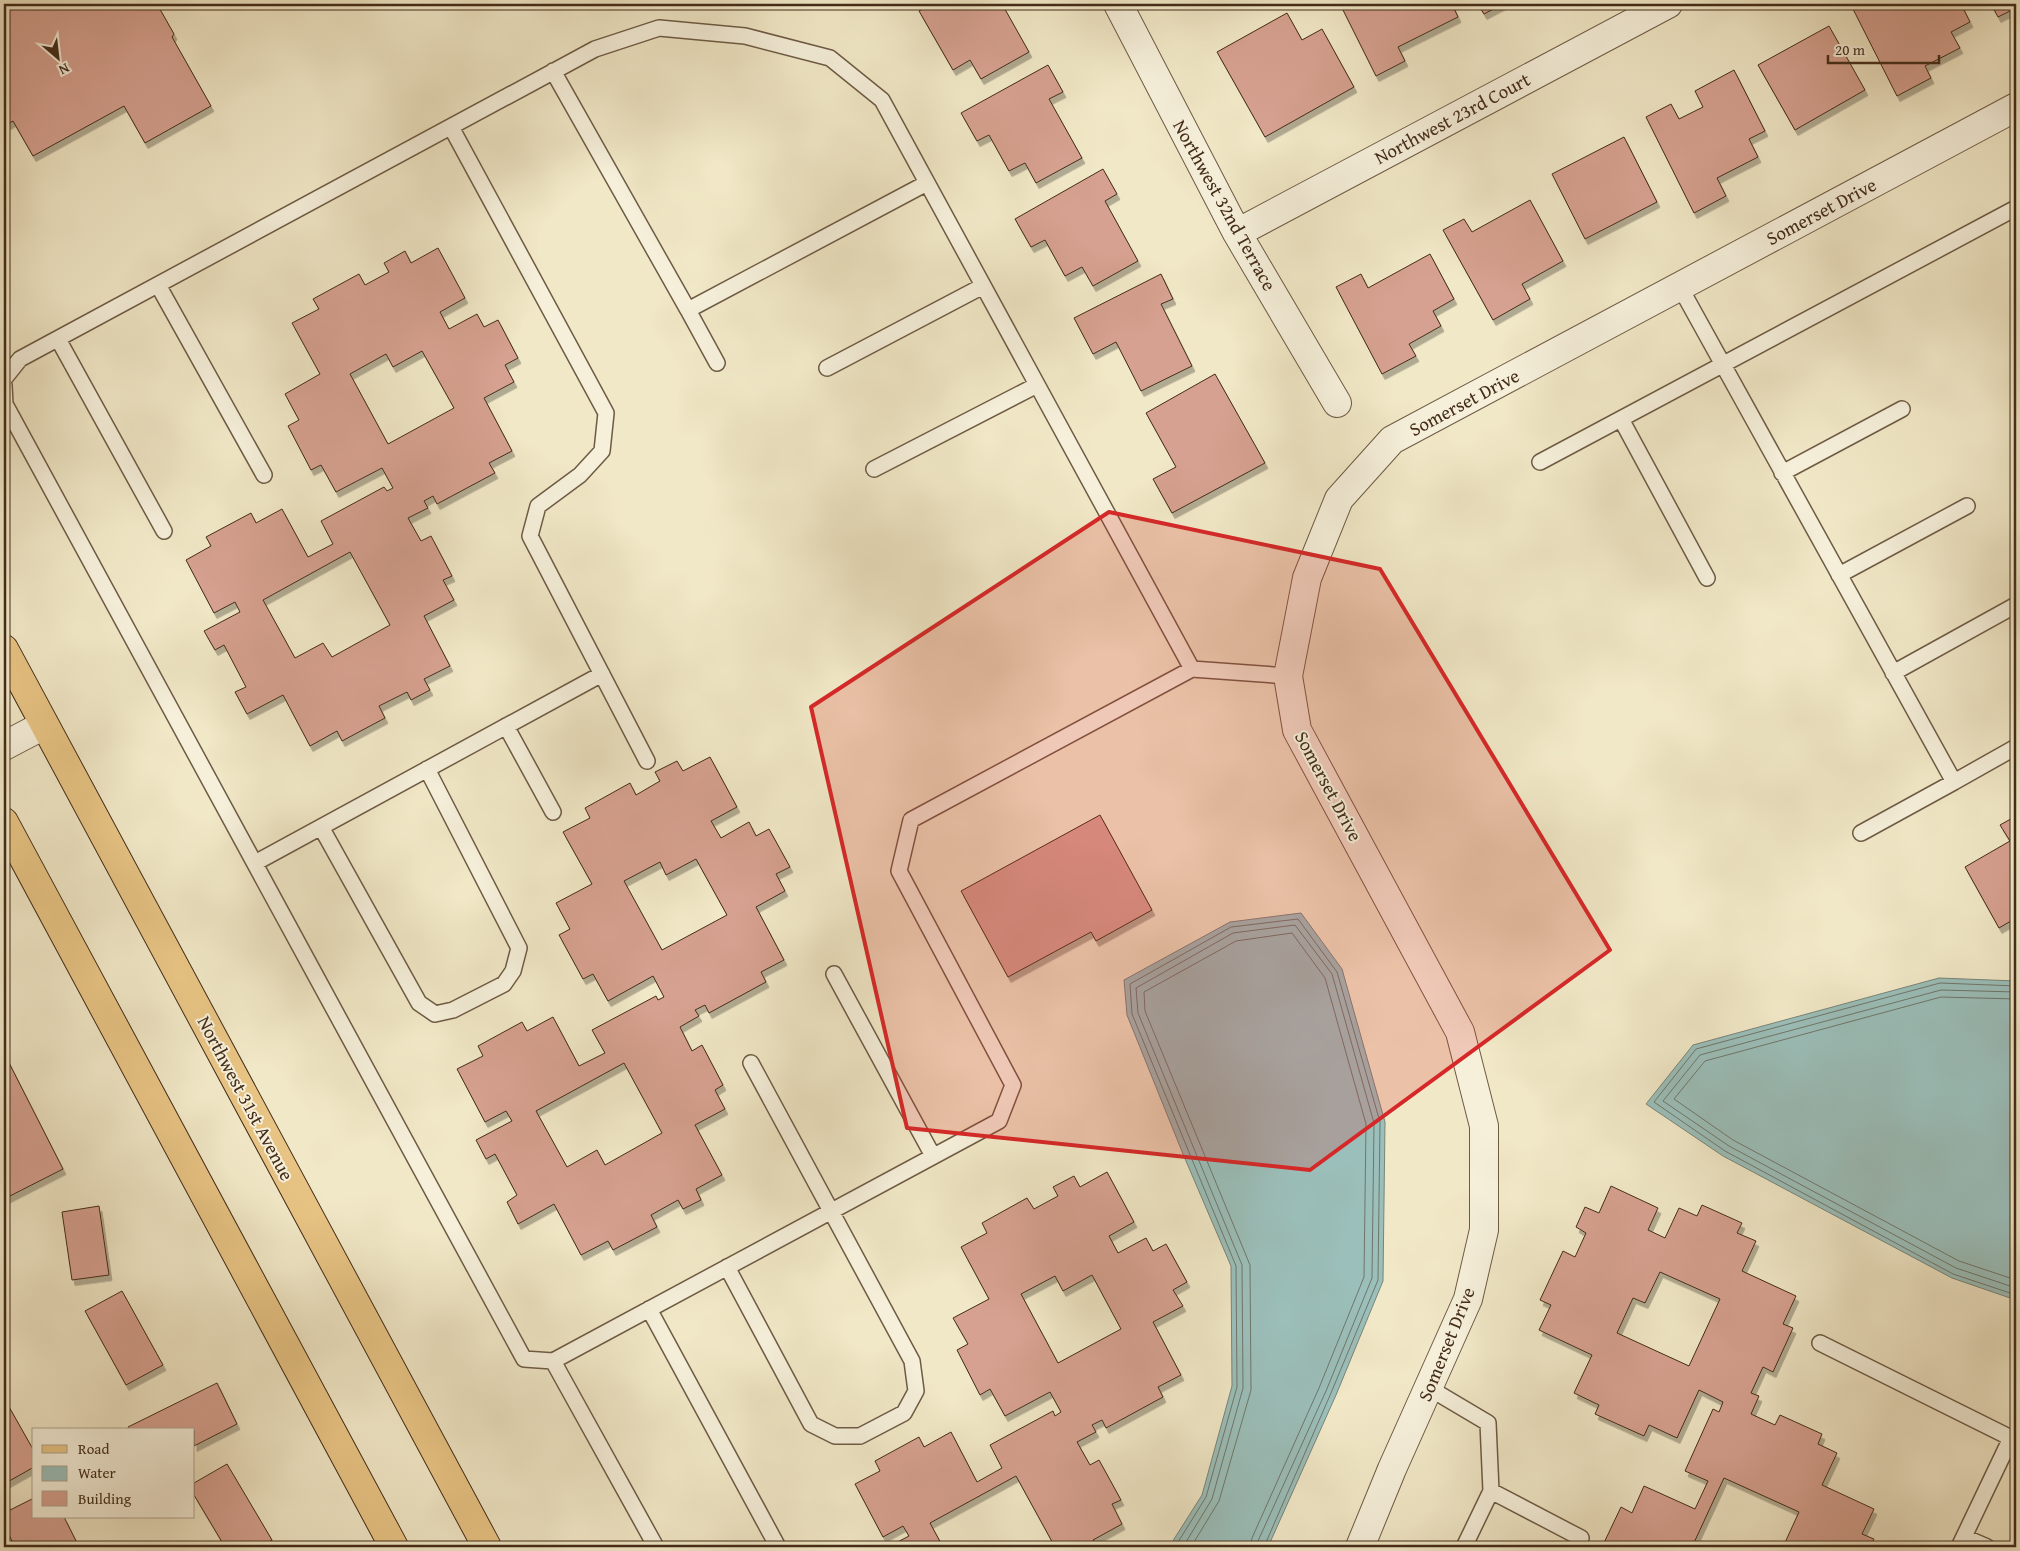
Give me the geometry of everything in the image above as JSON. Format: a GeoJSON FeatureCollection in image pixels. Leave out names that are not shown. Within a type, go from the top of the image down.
{"type":"FeatureCollection","features":[{"type":"Feature","properties":{"kind":"main road","name":"Northwest 31st Avenue"},"geometry":{"type":"LineString","coordinates":[[4,649],[487,1547]]}},
{"type":"Feature","properties":{"kind":"main road"},"geometry":{"type":"LineString","coordinates":[[4,822],[394,1547]]}},
{"type":"Feature","properties":{"kind":"street","name":"Northwest 32nd Terrace"},"geometry":{"type":"LineString","coordinates":[[1118,4],[1237,232],[1337,403]]}},
{"type":"Feature","properties":{"kind":"street","name":"Northwest 23rd Court"},"geometry":{"type":"LineString","coordinates":[[1237,232],[1668,4]]}},
{"type":"Feature","properties":{"kind":"street","name":"Somerset Drive"},"geometry":{"type":"LineString","coordinates":[[1360,1547],[1468,1300],[1484,1230],[1484,1126],[1460,1032],[1297,730],[1288,676],[1307,578],[1339,499],[1392,440],[2016,107]]}},
{"type":"Feature","properties":{"kind":"street"},"geometry":{"type":"LineString","coordinates":[[4,746],[44,725]]}},
{"type":"Feature","properties":{"kind":"lane"},"geometry":{"type":"LineString","coordinates":[[4,379],[20,359],[595,49],[659,28],[745,36],[830,58],[882,100],[1192,669]]}},
{"type":"Feature","properties":{"kind":"lane"},"geometry":{"type":"LineString","coordinates":[[553,71],[717,363]]}},
{"type":"Feature","properties":{"kind":"lane"},"geometry":{"type":"LineString","coordinates":[[451,127],[606,413],[602,451],[580,475],[538,506],[530,536],[647,760]]}},
{"type":"Feature","properties":{"kind":"lane"},"geometry":{"type":"LineString","coordinates":[[688,310],[927,183]]}},
{"type":"Feature","properties":{"kind":"lane"},"geometry":{"type":"LineString","coordinates":[[1540,462],[2016,208]]}},
{"type":"Feature","properties":{"kind":"lane"},"geometry":{"type":"LineString","coordinates":[[158,285],[264,475]]}},
{"type":"Feature","properties":{"kind":"lane"},"geometry":{"type":"LineString","coordinates":[[827,368],[983,286]]}},
{"type":"Feature","properties":{"kind":"lane"},"geometry":{"type":"LineString","coordinates":[[1680,287],[1954,782]]}},
{"type":"Feature","properties":{"kind":"lane"},"geometry":{"type":"LineString","coordinates":[[58,340],[164,531]]}},
{"type":"Feature","properties":{"kind":"lane"},"geometry":{"type":"LineString","coordinates":[[4,385],[5,404],[524,1359],[553,1361],[999,1121],[1013,1085],[899,871],[911,820],[1192,669],[1288,676]]}},
{"type":"Feature","properties":{"kind":"lane"},"geometry":{"type":"LineString","coordinates":[[874,469],[1037,385]]}},
{"type":"Feature","properties":{"kind":"lane"},"geometry":{"type":"LineString","coordinates":[[1782,472],[1902,409]]}},
{"type":"Feature","properties":{"kind":"lane"},"geometry":{"type":"LineString","coordinates":[[1621,419],[1707,578]]}},
{"type":"Feature","properties":{"kind":"lane"},"geometry":{"type":"LineString","coordinates":[[1839,575],[1967,506]]}},
{"type":"Feature","properties":{"kind":"lane"},"geometry":{"type":"LineString","coordinates":[[1893,673],[2016,604]]}},
{"type":"Feature","properties":{"kind":"lane"},"geometry":{"type":"LineString","coordinates":[[255,863],[602,674]]}},
{"type":"Feature","properties":{"kind":"lane"},"geometry":{"type":"LineString","coordinates":[[506,726],[553,812]]}},
{"type":"Feature","properties":{"kind":"lane"},"geometry":{"type":"LineString","coordinates":[[1861,833],[2016,747]]}},
{"type":"Feature","properties":{"kind":"lane"},"geometry":{"type":"LineString","coordinates":[[321,827],[419,1003],[435,1014],[453,1010],[504,984],[513,971],[519,948],[427,769]]}},
{"type":"Feature","properties":{"kind":"lane"},"geometry":{"type":"LineString","coordinates":[[834,974],[933,1156]]}},
{"type":"Feature","properties":{"kind":"lane"},"geometry":{"type":"LineString","coordinates":[[727,1267],[811,1424],[835,1436],[860,1436],[904,1413],[916,1391],[912,1361],[751,1063]]}},
{"type":"Feature","properties":{"kind":"lane"},"geometry":{"type":"LineString","coordinates":[[649,1309],[778,1547]]}},
{"type":"Feature","properties":{"kind":"lane"},"geometry":{"type":"LineString","coordinates":[[1820,1342],[2014,1439],[1962,1542],[1987,1547]]}},
{"type":"Feature","properties":{"kind":"lane"},"geometry":{"type":"LineString","coordinates":[[553,1361],[656,1547]]}},
{"type":"Feature","properties":{"kind":"lane"},"geometry":{"type":"LineString","coordinates":[[1429,1388],[1488,1423],[1491,1491],[1464,1547]]}},
{"type":"Feature","properties":{"kind":"lane"},"geometry":{"type":"LineString","coordinates":[[1491,1491],[1580,1538]]}},
{"type":"Feature","properties":{"kind":"highlighted area"},"geometry":{"type":"Polygon","coordinates":[[[1109,512],[1380,569],[1610,950],[1310,1170],[907,1128],[811,707],[1109,512]]]}},
{"type":"Feature","properties":{"kind":"water"},"geometry":{"type":"Polygon","coordinates":[[[1301,913],[1342,969],[1385,1122],[1383,1281],[1336,1395],[1268,1547],[1169,1547],[1202,1495],[1232,1386],[1231,1266],[1127,1015],[1124,980],[1230,922],[1301,913]]]}},
{"type":"Feature","properties":{"kind":"water"},"geometry":{"type":"Polygon","coordinates":[[[1939,978],[2016,981],[2016,1300],[1952,1278],[1723,1156],[1646,1104],[1693,1045],[1939,978]]]}},
{"type":"Feature","properties":{"kind":"building"},"geometry":{"type":"Polygon","coordinates":[[[4,4],[157,4],[174,34],[172,37],[211,106],[145,143],[124,106],[33,156],[13,121],[4,126],[4,4]]]}},
{"type":"Feature","properties":{"kind":"building"},"geometry":{"type":"Polygon","coordinates":[[[932,4],[1002,4],[1029,52],[981,79],[970,60],[953,70],[919,11],[932,4]]]}},
{"type":"Feature","properties":{"kind":"building"},"geometry":{"type":"Polygon","coordinates":[[[1340,4],[1452,4],[1458,17],[1398,47],[1405,61],[1376,76],[1340,4]]]}},
{"type":"Feature","properties":{"kind":"building"},"geometry":{"type":"Polygon","coordinates":[[[1478,4],[1503,4],[1484,14],[1478,4]]]}},
{"type":"Feature","properties":{"kind":"building"},"geometry":{"type":"Polygon","coordinates":[[[1863,4],[1882,4],[1885,8],[1894,4],[1961,4],[1970,22],[1951,32],[1960,48],[1925,66],[1931,78],[1897,96],[1853,9],[1863,4]]]}},
{"type":"Feature","properties":{"kind":"building"},"geometry":{"type":"Polygon","coordinates":[[[1991,4],[2016,4],[2016,8],[1998,17],[1991,4]]]}},
{"type":"Feature","properties":{"kind":"building"},"geometry":{"type":"Polygon","coordinates":[[[1287,13],[1302,40],[1322,29],[1354,87],[1265,137],[1217,52],[1287,13]]]}},
{"type":"Feature","properties":{"kind":"building"},"geometry":{"type":"Polygon","coordinates":[[[1829,26],[1865,90],[1795,130],[1758,65],[1829,26]]]}},
{"type":"Feature","properties":{"kind":"building"},"geometry":{"type":"Polygon","coordinates":[[[1048,65],[1063,92],[1049,99],[1082,158],[1036,183],[1025,163],[1009,171],[989,135],[977,141],[961,113],[1048,65]]]}},
{"type":"Feature","properties":{"kind":"building"},"geometry":{"type":"Polygon","coordinates":[[[1734,70],[1765,131],[1749,139],[1758,157],[1717,178],[1726,196],[1694,213],[1646,117],[1671,104],[1679,119],[1703,107],[1695,91],[1734,70]]]}},
{"type":"Feature","properties":{"kind":"building"},"geometry":{"type":"Polygon","coordinates":[[[1624,137],[1657,202],[1585,239],[1552,174],[1624,137]]]}},
{"type":"Feature","properties":{"kind":"building"},"geometry":{"type":"Polygon","coordinates":[[[1103,169],[1117,194],[1105,201],[1138,261],[1093,286],[1082,267],[1065,276],[1045,240],[1031,247],[1015,219],[1103,169]]]}},
{"type":"Feature","properties":{"kind":"building"},"geometry":{"type":"Polygon","coordinates":[[[1530,200],[1563,261],[1522,284],[1530,299],[1493,320],[1443,230],[1464,219],[1472,232],[1530,200]]]}},
{"type":"Feature","properties":{"kind":"building"},"geometry":{"type":"Polygon","coordinates":[[[438,248],[465,298],[440,312],[449,329],[477,314],[484,327],[498,320],[518,358],[505,365],[514,382],[484,398],[512,451],[489,463],[495,473],[437,504],[433,496],[424,501],[428,508],[408,518],[421,541],[431,536],[452,576],[443,580],[454,600],[424,616],[450,666],[424,679],[430,690],[411,700],[407,692],[379,706],[385,718],[342,741],[337,731],[310,746],[283,695],[247,714],[235,692],[246,687],[224,645],[215,650],[204,631],[240,612],[235,602],[214,613],[186,560],[211,546],[206,537],[251,513],[256,523],[282,509],[308,557],[333,544],[321,521],[384,487],[387,491],[393,488],[382,468],[336,492],[321,465],[311,470],[288,426],[299,420],[285,394],[320,374],[292,323],[319,309],[313,299],[359,274],[365,285],[389,272],[384,263],[405,251],[411,263],[438,248]],[[422,351],[393,367],[386,354],[350,374],[388,444],[454,408],[422,351]],[[350,552],[263,600],[295,658],[323,643],[332,657],[390,625],[350,552]]]}},
{"type":"Feature","properties":{"kind":"building"},"geometry":{"type":"Polygon","coordinates":[[[1430,254],[1454,299],[1433,311],[1441,326],[1409,344],[1416,356],[1382,374],[1336,287],[1361,274],[1368,288],[1430,254]]]}},
{"type":"Feature","properties":{"kind":"building"},"geometry":{"type":"Polygon","coordinates":[[[1161,274],[1173,299],[1161,304],[1192,366],[1141,391],[1116,342],[1093,354],[1074,318],[1161,274]]]}},
{"type":"Feature","properties":{"kind":"building"},"geometry":{"type":"Polygon","coordinates":[[[1215,374],[1265,463],[1172,513],[1153,479],[1176,467],[1146,413],[1215,374]]]}},
{"type":"Feature","properties":{"kind":"building"},"geometry":{"type":"Polygon","coordinates":[[[710,757],[737,807],[711,821],[721,838],[749,822],[756,836],[769,829],[790,867],[776,874],[785,891],[756,907],[784,960],[761,972],[766,982],[709,1013],[705,1005],[695,1010],[699,1016],[680,1027],[692,1051],[702,1045],[723,1085],[715,1090],[725,1109],[695,1125],[722,1175],[696,1189],[701,1200],[683,1209],[678,1200],[651,1215],[657,1227],[613,1250],[608,1241],[581,1255],[554,1204],[518,1224],[507,1202],[517,1195],[495,1154],[486,1159],[476,1140],[512,1121],[506,1111],[485,1122],[457,1069],[483,1056],[478,1046],[522,1022],[527,1031],[553,1017],[579,1066],[605,1053],[592,1030],[656,996],[658,1000],[664,997],[653,976],[608,1001],[593,974],[583,979],[559,935],[570,929],[556,903],[592,884],[563,832],[590,818],[585,808],[630,783],[636,795],[660,781],[655,772],[677,761],[683,771],[710,757]],[[696,859],[666,875],[660,862],[624,881],[662,950],[727,915],[696,859]],[[624,1063],[536,1111],[567,1167],[597,1150],[605,1165],[662,1133],[624,1063]]]}},
{"type":"Feature","properties":{"kind":"building"},"geometry":{"type":"Polygon","coordinates":[[[1100,815],[1152,910],[1096,941],[1091,932],[1008,977],[961,891],[1100,815]]]}},
{"type":"Feature","properties":{"kind":"building"},"geometry":{"type":"Polygon","coordinates":[[[2016,816],[2016,918],[1999,928],[1965,867],[2010,841],[2000,825],[2016,816]]]}},
{"type":"Feature","properties":{"kind":"building"},"geometry":{"type":"Polygon","coordinates":[[[4,1053],[63,1169],[4,1199],[4,1053]]]}},
{"type":"Feature","properties":{"kind":"building"},"geometry":{"type":"Polygon","coordinates":[[[1107,1172],[1134,1222],[1109,1236],[1118,1253],[1146,1238],[1153,1251],[1166,1244],[1187,1282],[1173,1290],[1183,1306],[1153,1322],[1181,1375],[1158,1387],[1163,1397],[1106,1428],[1102,1420],[1092,1425],[1096,1432],[1077,1442],[1090,1465],[1099,1460],[1121,1500],[1112,1504],[1122,1524],[1093,1540],[1097,1547],[1055,1547],[1016,1476],[930,1523],[943,1547],[888,1547],[909,1536],[903,1526],[883,1537],[855,1484],[880,1471],[875,1461],[919,1437],[924,1447],[951,1432],[977,1482],[1002,1468],[990,1445],[1053,1411],[1055,1416],[1061,1412],[1050,1392],[1005,1416],[990,1389],[980,1395],[957,1350],[968,1344],[953,1318],[989,1299],[961,1247],[987,1233],[982,1223],[1027,1198],[1034,1209],[1058,1196],[1053,1187],[1074,1176],[1080,1187],[1107,1172]],[[1092,1275],[1063,1291],[1055,1276],[1021,1294],[1058,1363],[1121,1329],[1092,1275]]]}},
{"type":"Feature","properties":{"kind":"building"},"geometry":{"type":"Polygon","coordinates":[[[1611,1186],[1658,1208],[1648,1230],[1665,1238],[1679,1208],[1697,1216],[1702,1205],[1742,1223],[1737,1233],[1756,1241],[1742,1271],[1796,1296],[1783,1324],[1793,1328],[1773,1372],[1763,1367],[1751,1393],[1759,1396],[1751,1414],[1775,1425],[1780,1415],[1822,1434],[1818,1444],[1837,1453],[1822,1485],[1874,1509],[1862,1534],[1874,1539],[1870,1547],[1783,1547],[1799,1512],[1724,1478],[1692,1547],[1602,1547],[1621,1507],[1632,1513],[1644,1486],[1695,1509],[1708,1481],[1685,1471],[1713,1409],[1719,1412],[1723,1402],[1699,1390],[1677,1438],[1649,1425],[1644,1436],[1595,1414],[1599,1405],[1574,1393],[1592,1355],[1539,1330],[1551,1305],[1540,1300],[1563,1251],[1575,1257],[1586,1233],[1576,1227],[1585,1207],[1599,1213],[1611,1186]],[[1660,1272],[1645,1303],[1633,1298],[1617,1333],[1689,1366],[1720,1299],[1660,1272]]]}},
{"type":"Feature","properties":{"kind":"building"},"geometry":{"type":"Polygon","coordinates":[[[99,1206],[109,1275],[72,1280],[62,1212],[99,1206]]]}},
{"type":"Feature","properties":{"kind":"building"},"geometry":{"type":"Polygon","coordinates":[[[122,1291],[163,1365],[126,1385],[85,1311],[122,1291]]]}},
{"type":"Feature","properties":{"kind":"building"},"geometry":{"type":"Polygon","coordinates":[[[217,1383],[237,1424],[195,1445],[195,1428],[128,1427],[217,1383]]]}},
{"type":"Feature","properties":{"kind":"building"},"geometry":{"type":"Polygon","coordinates":[[[4,1398],[32,1447],[32,1468],[4,1484],[4,1398]]]}},
{"type":"Feature","properties":{"kind":"building"},"geometry":{"type":"Polygon","coordinates":[[[227,1464],[272,1540],[261,1547],[225,1547],[195,1497],[195,1482],[227,1464]]]}},
{"type":"Feature","properties":{"kind":"building"},"geometry":{"type":"Polygon","coordinates":[[[32,1499],[32,1518],[64,1518],[79,1547],[15,1547],[4,1525],[4,1513],[32,1499]]]}}]}
